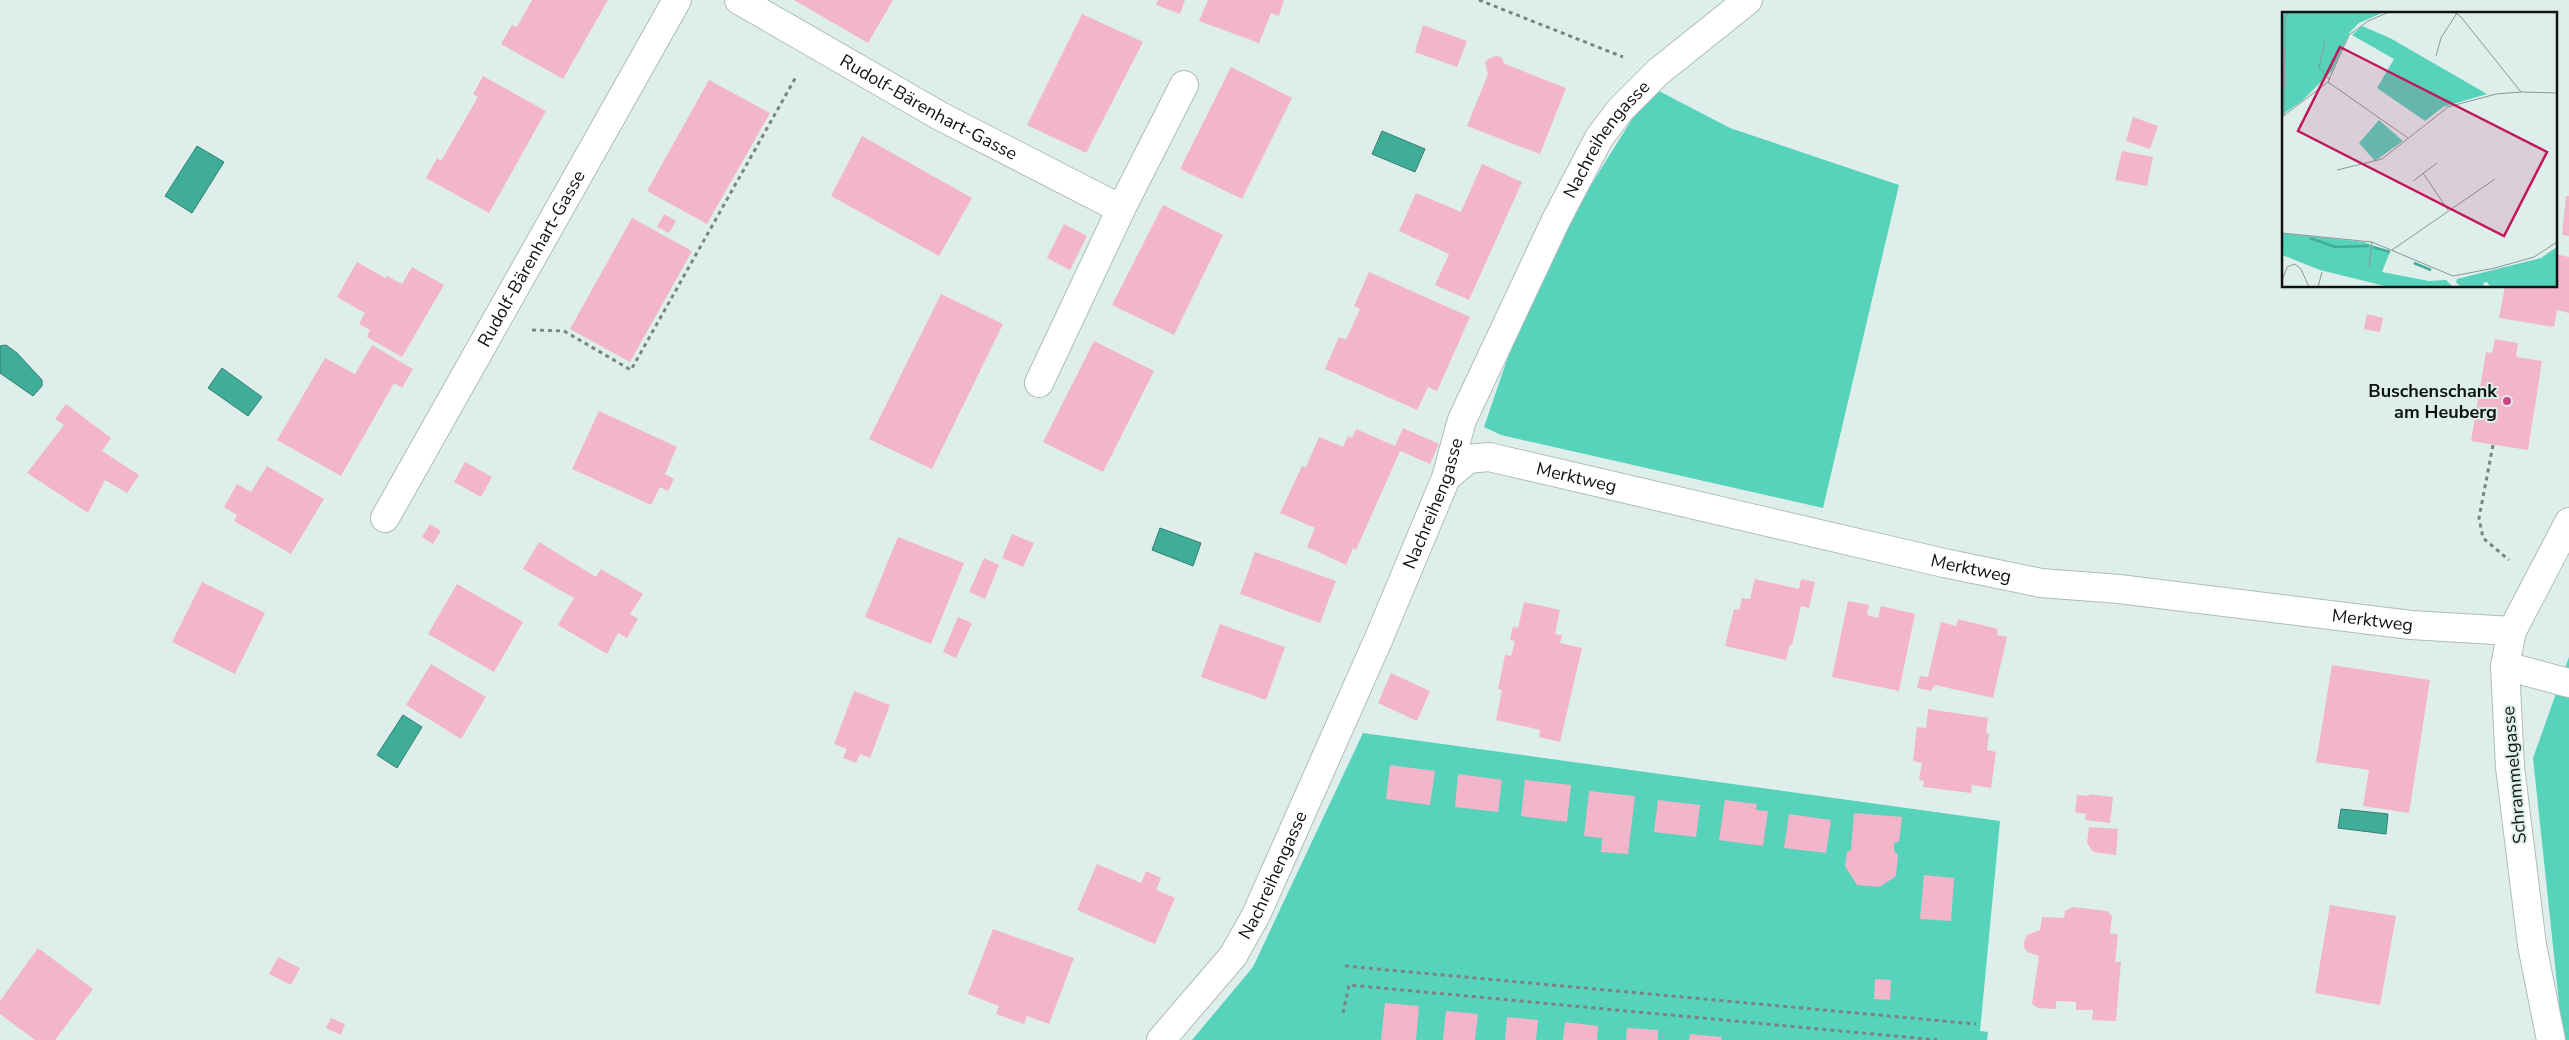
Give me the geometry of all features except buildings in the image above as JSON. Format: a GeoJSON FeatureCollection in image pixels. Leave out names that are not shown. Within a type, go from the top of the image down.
{"type":"FeatureCollection","features":[{"type":"Feature","properties":{"kind":"street","name":"Rudolf-Bärenhart-Gasse"},"geometry":{"type":"LineString","coordinates":[[385,518],[677,0]]}},
{"type":"Feature","properties":{"kind":"street","name":"Rudolf-Bärenhart-Gasse"},"geometry":{"type":"LineString","coordinates":[[739,0],[940,116],[1121,209]]}},
{"type":"Feature","properties":{"kind":"street","name":"Nachreihengasse"},"geometry":{"type":"LineString","coordinates":[[1161,1040],[1233,956],[1256,915],[1379,638],[1446,478],[1462,420],[1598,138],[1620,110],[1658,72],[1748,0]]}},
{"type":"Feature","properties":{"kind":"street"},"geometry":{"type":"LineString","coordinates":[[1039,383],[1121,209],[1184,85]]}},
{"type":"Feature","properties":{"kind":"street","name":"Merktweg"},"geometry":{"type":"LineString","coordinates":[[1446,478],[1468,459],[1489,457],[1944,563],[2041,583],[2119,589],[2411,625],[2512,631]]}},
{"type":"Feature","properties":{"kind":"street","name":"Schrammelgasse"},"geometry":{"type":"LineString","coordinates":[[2551,1040],[2532,945],[2510,766],[2505,666],[2512,631],[2539,584],[2569,522]]}},
{"type":"Feature","properties":{"kind":"street"},"geometry":{"type":"LineString","coordinates":[[2505,666],[2569,683]]}},
{"type":"Feature","properties":{"kind":"path"},"geometry":{"type":"LineString","coordinates":[[1479,0],[1658,72]]}},
{"type":"Feature","properties":{"kind":"path"},"geometry":{"type":"LineString","coordinates":[[530,330],[564,331],[631,370],[814,44]]}},
{"type":"Feature","properties":{"kind":"path"},"geometry":{"type":"LineString","coordinates":[[2493,445],[2479,518],[2483,538],[2539,584]]}},
{"type":"Feature","properties":{"kind":"path"},"geometry":{"type":"LineString","coordinates":[[1345,966],[1976,1024]]}},
{"type":"Feature","properties":{"kind":"path"},"geometry":{"type":"LineString","coordinates":[[1343,1013],[1349,985],[1938,1040]]}},
{"type":"Feature","properties":{"kind":"shaded area"},"geometry":{"type":"Polygon","coordinates":[[[1659,91],[1730,128],[1899,185],[1823,508],[1501,435],[1484,427],[1510,351],[1545,269],[1589,188],[1634,116],[1659,91]]]}},
{"type":"Feature","properties":{"kind":"shaded area"},"geometry":{"type":"Polygon","coordinates":[[[1382,131],[1425,149],[1415,172],[1372,154],[1382,131]]]}},
{"type":"Feature","properties":{"kind":"shaded area"},"geometry":{"type":"Polygon","coordinates":[[[197,146],[224,162],[192,213],[165,196],[197,146]]]}},
{"type":"Feature","properties":{"kind":"shaded area"},"geometry":{"type":"Polygon","coordinates":[[[6,345],[17,353],[42,380],[42,386],[33,396],[0,373],[0,346],[6,345]]]}},
{"type":"Feature","properties":{"kind":"shaded area"},"geometry":{"type":"Polygon","coordinates":[[[222,368],[262,397],[248,416],[208,388],[222,368]]]}},
{"type":"Feature","properties":{"kind":"shaded area"},"geometry":{"type":"Polygon","coordinates":[[[1160,528],[1201,543],[1193,566],[1152,550],[1160,528]]]}},
{"type":"Feature","properties":{"kind":"shaded area"},"geometry":{"type":"Polygon","coordinates":[[[2569,657],[2569,1040],[2563,1040],[2533,758],[2569,657]]]}},
{"type":"Feature","properties":{"kind":"shaded area"},"geometry":{"type":"Polygon","coordinates":[[[403,715],[422,727],[397,768],[377,755],[403,715]]]}},
{"type":"Feature","properties":{"kind":"shaded area"},"geometry":{"type":"Polygon","coordinates":[[[1363,733],[2000,821],[1980,1031],[1988,1032],[1987,1040],[1192,1040],[1253,967],[1363,733]]]}},
{"type":"Feature","properties":{"kind":"shaded area"},"geometry":{"type":"Polygon","coordinates":[[[2341,809],[2388,814],[2386,834],[2338,828],[2341,809]]]}},
{"type":"Feature","properties":{"kind":"place","name":"Buschenschank am Heuberg"},"geometry":{"type":"Point","coordinates":[2507,401]}}]}
